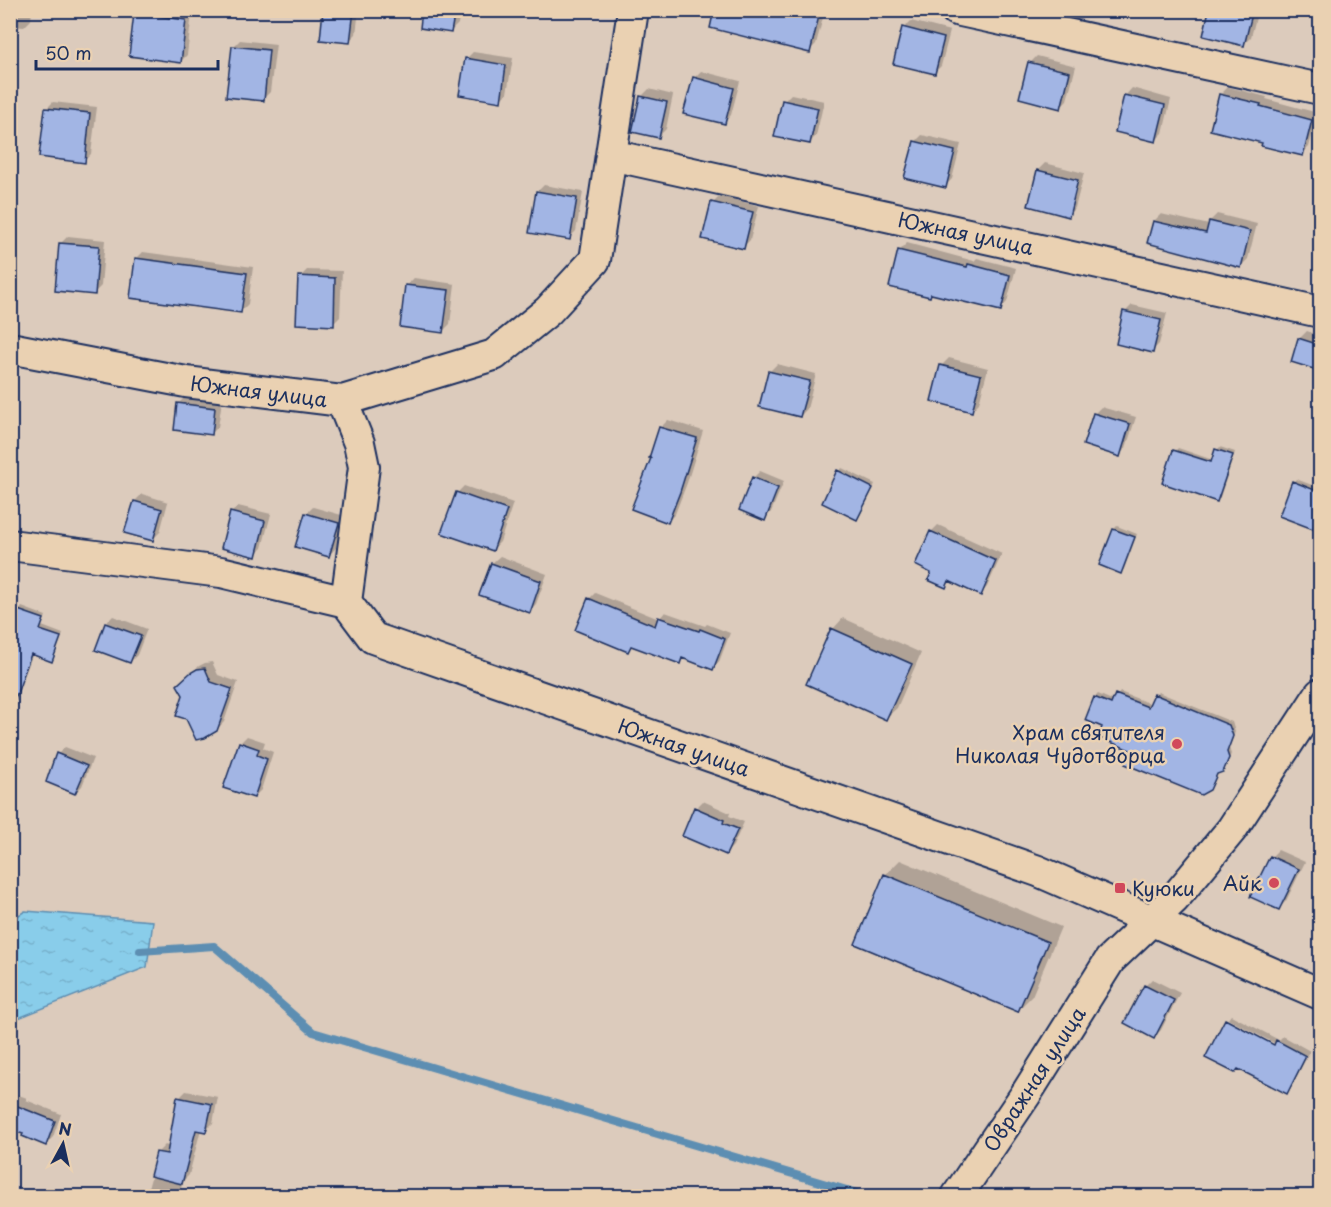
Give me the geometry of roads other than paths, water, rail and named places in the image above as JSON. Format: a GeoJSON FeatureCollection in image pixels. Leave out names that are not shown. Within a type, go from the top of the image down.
{"type":"FeatureCollection","features":[{"type":"Feature","properties":{"kind":"street"},"geometry":{"type":"LineString","coordinates":[[342,401],[494,355],[548,311],[595,260],[633,10]]}},
{"type":"Feature","properties":{"kind":"street"},"geometry":{"type":"LineString","coordinates":[[956,10],[1320,89]]}},
{"type":"Feature","properties":{"kind":"street","name":"Южная улица"},"geometry":{"type":"LineString","coordinates":[[611,154],[1320,312]]}},
{"type":"Feature","properties":{"kind":"street","name":"Южная улица"},"geometry":{"type":"LineString","coordinates":[[10,348],[186,382],[342,401],[359,443],[364,467],[346,602],[373,638],[1038,871],[1320,994]]}},
{"type":"Feature","properties":{"kind":"street"},"geometry":{"type":"LineString","coordinates":[[10,545],[221,572],[346,602]]}},
{"type":"Feature","properties":{"kind":"street","name":"Овражная улица"},"geometry":{"type":"LineString","coordinates":[[957,1197],[1026,1094],[1110,960],[1174,899],[1232,829],[1320,694]]}},
{"type":"Feature","properties":{"kind":"water"},"geometry":{"type":"Polygon","coordinates":[[[25,911],[153,921],[147,967],[11,1021],[11,920],[25,911]]]}},
{"type":"Feature","properties":{"kind":"waterway"},"geometry":{"type":"LineString","coordinates":[[140,951],[214,946],[313,1032],[857,1193]]}},
{"type":"Feature","properties":{"kind":"place","name":"Храм святителя Николая Чудотворца"},"geometry":{"type":"Point","coordinates":[1177,744]}},
{"type":"Feature","properties":{"kind":"place","name":"Айк"},"geometry":{"type":"Point","coordinates":[1274,883]}},
{"type":"Feature","properties":{"kind":"place","name":"Куюки"},"geometry":{"type":"Point","coordinates":[1120,888]}}]}
